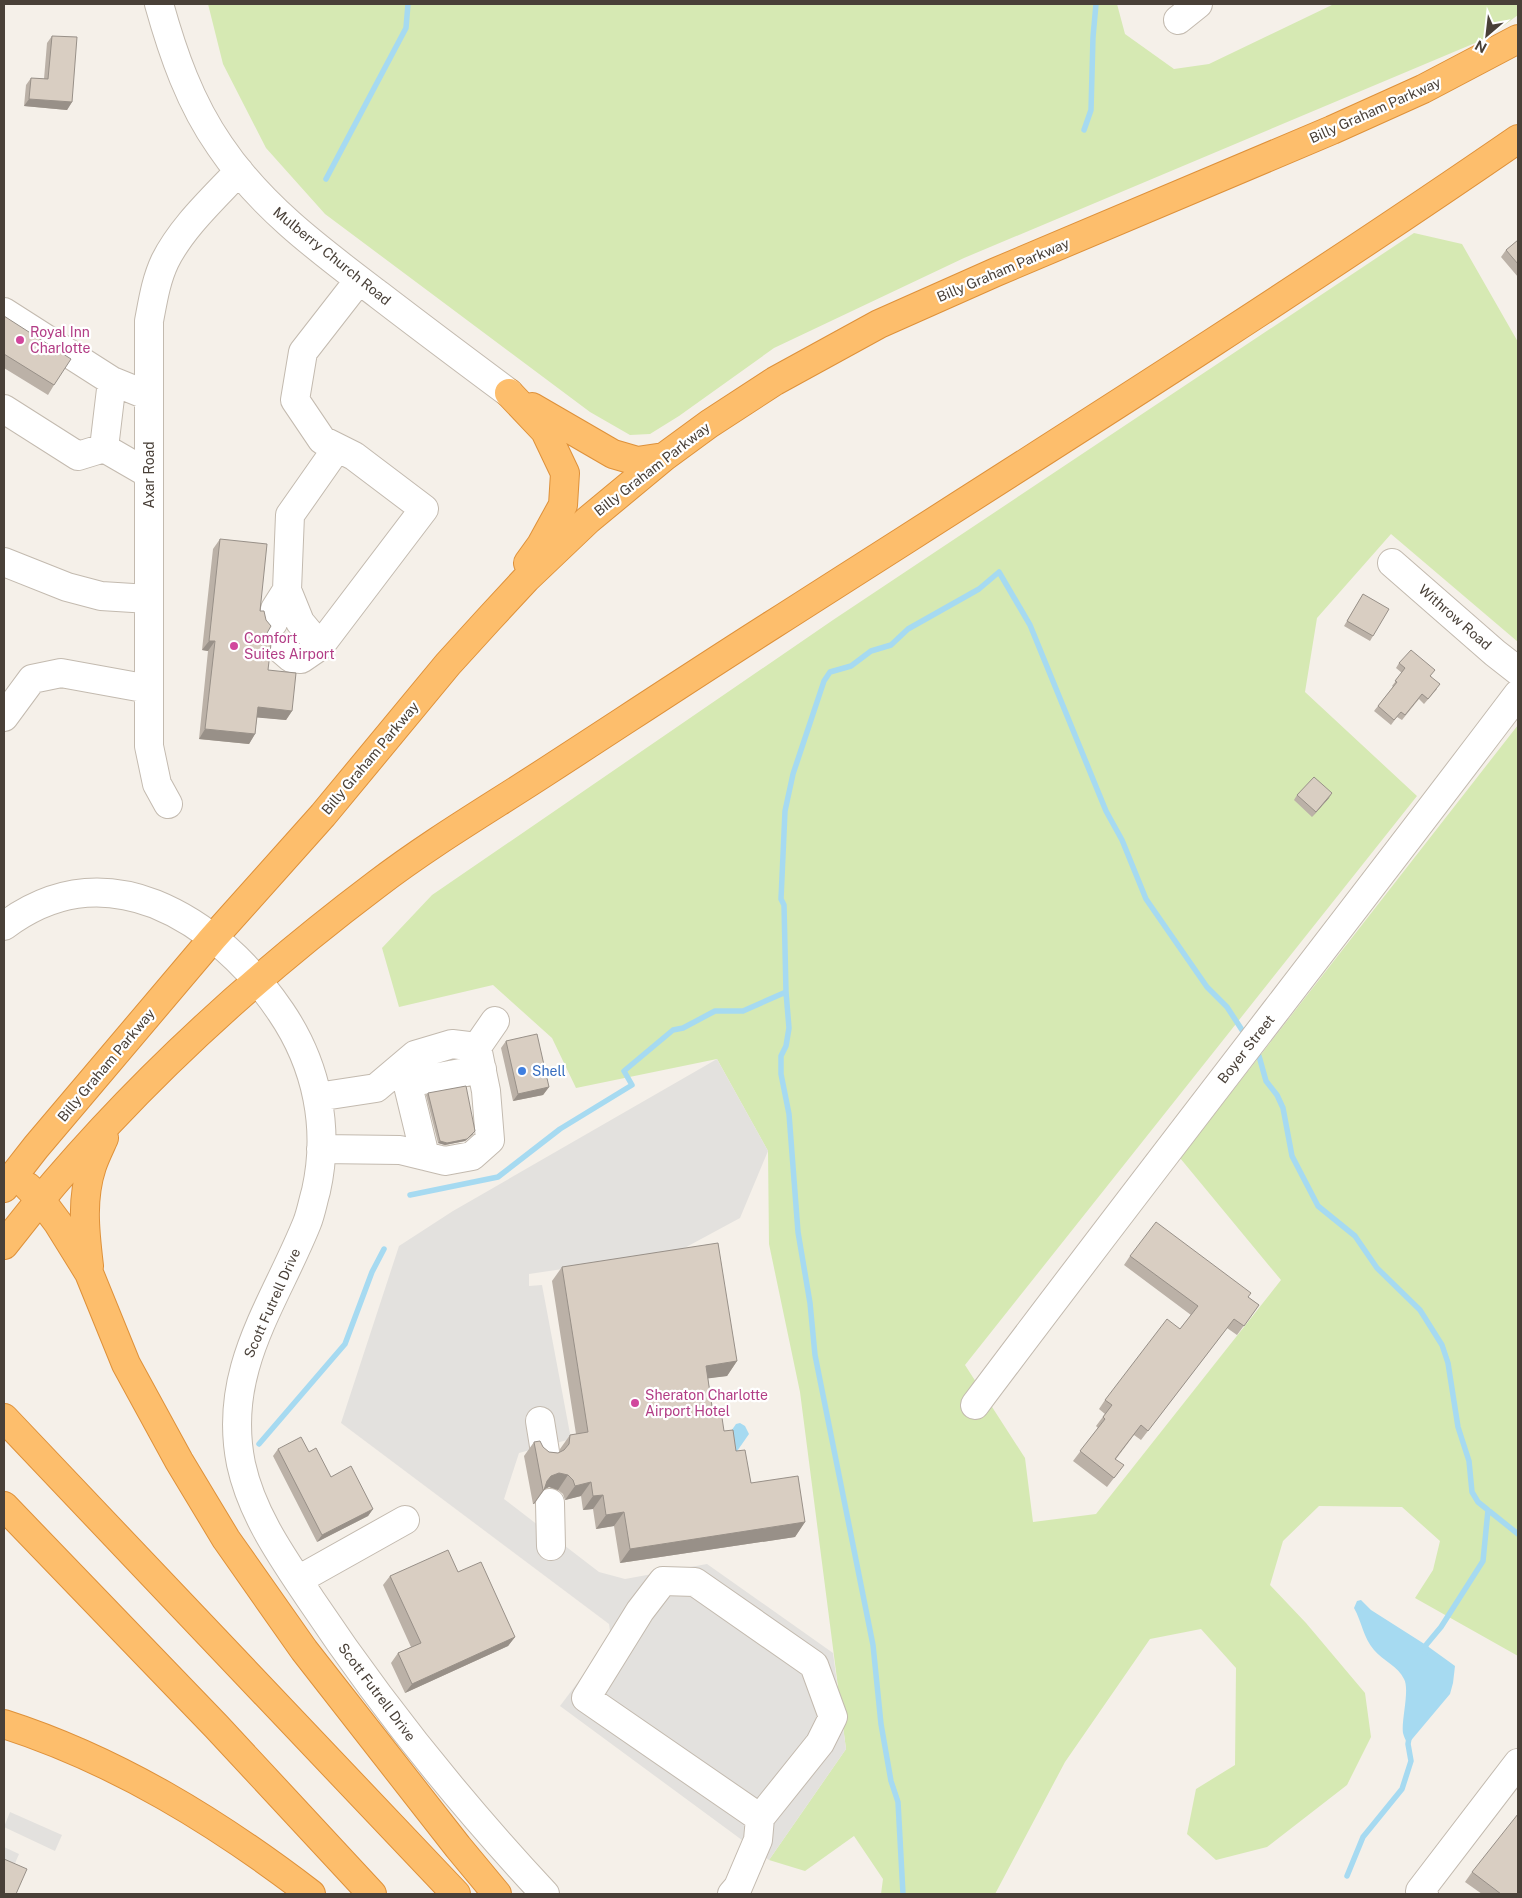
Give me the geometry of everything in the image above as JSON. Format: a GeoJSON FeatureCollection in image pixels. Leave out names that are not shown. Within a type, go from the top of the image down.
{"type":"FeatureCollection","features":[{"type":"Feature","properties":{"kind":"highway","name":"Billy Graham Parkway"},"geometry":{"type":"LineString","coordinates":[[8,1176],[36,1147],[213,938],[322,815],[488,618],[588,520],[664,457],[709,424],[775,381],[879,324],[996,272],[1423,90],[1518,39]]}},
{"type":"Feature","properties":{"kind":"highway"},"geometry":{"type":"LineString","coordinates":[[4,1245],[40,1199],[111,1121],[188,1043],[257,980],[379,882],[428,848],[1385,231],[1518,139]]}},
{"type":"Feature","properties":{"kind":"highway"},"geometry":{"type":"LineString","coordinates":[[509,393],[612,454],[637,461],[664,457]]}},
{"type":"Feature","properties":{"kind":"highway"},"geometry":{"type":"LineString","coordinates":[[488,618],[541,545],[563,505],[565,472],[545,431],[509,393]]}},
{"type":"Feature","properties":{"kind":"highway"},"geometry":{"type":"LineString","coordinates":[[89,1273],[84,1223],[86,1194],[92,1166],[111,1121]]}},
{"type":"Feature","properties":{"kind":"highway"},"geometry":{"type":"LineString","coordinates":[[8,1176],[40,1199],[76,1250],[89,1273],[126,1364],[179,1461],[226,1540],[304,1650],[452,1839],[498,1894]]}},
{"type":"Feature","properties":{"kind":"highway"},"geometry":{"type":"LineString","coordinates":[[4,1418],[456,1894]]}},
{"type":"Feature","properties":{"kind":"highway"},"geometry":{"type":"LineString","coordinates":[[4,1506],[216,1726],[372,1894]]}},
{"type":"Feature","properties":{"kind":"highway"},"geometry":{"type":"LineString","coordinates":[[4,1724],[76,1750],[143,1783],[224,1832],[311,1894]]}},
{"type":"Feature","properties":{"kind":"street","name":"Mulberry Church Road"},"geometry":{"type":"LineString","coordinates":[[159,4],[170,45],[196,106],[219,145],[270,206],[303,236],[359,280],[509,393]]}},
{"type":"Feature","properties":{"kind":"street","name":"Axar Road"},"geometry":{"type":"LineString","coordinates":[[168,804],[157,784],[149,746],[149,321],[154,291],[165,262],[174,246],[189,226],[239,171]]}},
{"type":"Feature","properties":{"kind":"street"},"geometry":{"type":"LineString","coordinates":[[288,590],[275,609],[274,634],[291,658],[300,659],[320,646],[424,510],[354,456],[322,440],[296,400],[303,352],[359,280]]}},
{"type":"Feature","properties":{"kind":"street"},"geometry":{"type":"LineString","coordinates":[[4,312],[112,381],[149,396]]}},
{"type":"Feature","properties":{"kind":"street"},"geometry":{"type":"LineString","coordinates":[[104,448],[112,381]]}},
{"type":"Feature","properties":{"kind":"street"},"geometry":{"type":"LineString","coordinates":[[4,409],[78,456],[104,448],[149,474]]}},
{"type":"Feature","properties":{"kind":"street"},"geometry":{"type":"LineString","coordinates":[[320,646],[300,622],[288,590],[290,515],[337,448]]}},
{"type":"Feature","properties":{"kind":"street"},"geometry":{"type":"LineString","coordinates":[[4,562],[67,587],[101,596],[149,600]]}},
{"type":"Feature","properties":{"kind":"street","name":"Withrow Road"},"geometry":{"type":"LineString","coordinates":[[1392,563],[1518,671]]}},
{"type":"Feature","properties":{"kind":"street"},"geometry":{"type":"LineString","coordinates":[[4,717],[32,679],[61,673],[149,689]]}},
{"type":"Feature","properties":{"kind":"street","name":"Boyer Street"},"geometry":{"type":"LineString","coordinates":[[975,1405],[1518,694]]}},
{"type":"Feature","properties":{"kind":"street","name":"Scott Futrell Drive"},"geometry":{"type":"LineString","coordinates":[[4,926],[35,906],[61,896],[89,892],[116,893],[142,899],[172,911],[200,928],[228,951],[257,980],[280,1010],[300,1044],[312,1074],[318,1096],[321,1123],[318,1180],[309,1220],[253,1340],[243,1372],[237,1405],[237,1430],[241,1464],[251,1498],[275,1546],[343,1647],[427,1758],[546,1894]]}},
{"type":"Feature","properties":{"kind":"street"},"geometry":{"type":"LineString","coordinates":[[413,1089],[426,1141],[445,1161],[472,1156],[490,1140],[480,1125],[478,1077],[495,1021]]}},
{"type":"Feature","properties":{"kind":"street"},"geometry":{"type":"LineString","coordinates":[[318,1096],[376,1088],[413,1089],[478,1077]]}},
{"type":"Feature","properties":{"kind":"street"},"geometry":{"type":"LineString","coordinates":[[321,1149],[400,1150],[426,1141]]}},
{"type":"Feature","properties":{"kind":"street"},"geometry":{"type":"LineString","coordinates":[[540,1421],[545,1452]]}},
{"type":"Feature","properties":{"kind":"street"},"geometry":{"type":"LineString","coordinates":[[550,1503],[551,1546]]}},
{"type":"Feature","properties":{"kind":"street"},"geometry":{"type":"LineString","coordinates":[[298,1580],[405,1520]]}},
{"type":"Feature","properties":{"kind":"street"},"geometry":{"type":"LineString","coordinates":[[732,1894],[738,1887],[758,1840],[760,1818],[820,1743],[833,1717],[814,1665],[695,1582],[664,1581],[640,1611],[586,1698],[760,1818]]}},
{"type":"Feature","properties":{"kind":"street"},"geometry":{"type":"LineString","coordinates":[[1418,1893],[1518,1764]]}},
{"type":"Feature","properties":{"kind":"green space"},"geometry":{"type":"Polygon","coordinates":[[[208,4],[1117,4],[1125,34],[1174,69],[1209,64],[1334,4],[1518,4],[1518,15],[1487,38],[964,258],[774,348],[679,416],[650,434],[630,435],[590,412],[325,214],[266,148],[223,64],[208,4]]]}},
{"type":"Feature","properties":{"kind":"green space"},"geometry":{"type":"Polygon","coordinates":[[[1414,233],[1462,244],[1518,342],[1518,642],[1391,534],[1317,618],[1305,692],[1417,796],[965,1365],[1025,1458],[1033,1522],[1096,1514],[1281,1280],[1180,1158],[1518,725],[1518,1656],[1415,1598],[1433,1570],[1440,1541],[1402,1507],[1319,1506],[1283,1541],[1270,1585],[1306,1623],[1365,1693],[1371,1737],[1347,1785],[1267,1847],[1216,1860],[1187,1834],[1196,1789],[1235,1765],[1236,1668],[1201,1629],[1150,1639],[1065,1762],[995,1894],[881,1894],[883,1879],[854,1836],[805,1871],[769,1860],[846,1749],[800,1392],[769,1244],[768,1151],[717,1059],[576,1088],[552,1038],[493,985],[399,1007],[382,948],[432,895],[833,620],[1414,233]]]}},
{"type":"Feature","properties":{"kind":"shaded area"},"geometry":{"type":"Polygon","coordinates":[[[717,1059],[768,1151],[740,1218],[677,1252],[529,1274],[529,1286],[542,1285],[571,1439],[519,1453],[504,1499],[599,1572],[625,1579],[707,1564],[833,1653],[846,1749],[769,1860],[560,1706],[611,1638],[609,1624],[341,1423],[399,1246],[453,1211],[717,1059]]]}},
{"type":"Feature","properties":{"kind":"shaded area"},"geometry":{"type":"Polygon","coordinates":[[[10,1812],[62,1835],[55,1851],[4,1827],[10,1812]]]}},
{"type":"Feature","properties":{"kind":"shaded area"},"geometry":{"type":"Polygon","coordinates":[[[4,1847],[19,1854],[13,1868],[4,1864],[4,1847]]]}},
{"type":"Feature","properties":{"kind":"water"},"geometry":{"type":"Polygon","coordinates":[[[740,1423],[745,1426],[749,1434],[733,1457],[725,1440],[736,1424],[740,1423]]]}},
{"type":"Feature","properties":{"kind":"water"},"geometry":{"type":"Polygon","coordinates":[[[1361,1600],[1371,1610],[1455,1666],[1450,1694],[1408,1744],[1403,1733],[1406,1684],[1401,1674],[1378,1654],[1367,1640],[1354,1608],[1357,1601],[1361,1600]]]}},
{"type":"Feature","properties":{"kind":"building"},"geometry":{"type":"Polygon","coordinates":[[[52,36],[77,37],[72,102],[29,99],[31,78],[48,79],[52,36]]]}},
{"type":"Feature","properties":{"kind":"building"},"geometry":{"type":"Polygon","coordinates":[[[1518,240],[1518,264],[1506,250],[1518,240]]]}},
{"type":"Feature","properties":{"kind":"building","name":"Royal Inn Charlotte"},"geometry":{"type":"Polygon","coordinates":[[[4,316],[71,359],[54,385],[4,354],[4,316]]]}},
{"type":"Feature","properties":{"kind":"building","name":"Comfort Suites Airport"},"geometry":{"type":"Polygon","coordinates":[[[220,539],[267,544],[260,611],[264,611],[266,620],[271,626],[267,633],[271,644],[268,670],[296,673],[292,711],[258,707],[255,734],[205,729],[215,641],[209,641],[220,539]]]}},
{"type":"Feature","properties":{"kind":"building"},"geometry":{"type":"Polygon","coordinates":[[[1363,594],[1389,609],[1373,636],[1347,621],[1363,594]]]}},
{"type":"Feature","properties":{"kind":"building"},"geometry":{"type":"Polygon","coordinates":[[[1411,650],[1435,670],[1430,676],[1440,684],[1428,699],[1422,694],[1405,715],[1401,712],[1394,720],[1378,706],[1397,682],[1395,681],[1405,668],[1399,663],[1411,650]]]}},
{"type":"Feature","properties":{"kind":"building"},"geometry":{"type":"Polygon","coordinates":[[[1314,777],[1332,793],[1316,812],[1297,795],[1314,777]]]}},
{"type":"Feature","properties":{"kind":"building","name":"Shell"},"geometry":{"type":"Polygon","coordinates":[[[537,1034],[549,1087],[518,1094],[506,1041],[537,1034]]]}},
{"type":"Feature","properties":{"kind":"building"},"geometry":{"type":"Polygon","coordinates":[[[466,1086],[475,1131],[467,1139],[447,1143],[440,1141],[428,1093],[466,1086]]]}},
{"type":"Feature","properties":{"kind":"building"},"geometry":{"type":"Polygon","coordinates":[[[1156,1222],[1251,1293],[1248,1297],[1259,1305],[1244,1326],[1234,1319],[1148,1431],[1141,1425],[1115,1459],[1124,1465],[1114,1478],[1080,1451],[1105,1419],[1103,1417],[1112,1405],[1105,1400],[1167,1319],[1180,1329],[1198,1306],[1130,1256],[1156,1222]]]}},
{"type":"Feature","properties":{"kind":"building","name":"Sheraton Charlotte Airport Hotel"},"geometry":{"type":"Polygon","coordinates":[[[718,1243],[737,1361],[706,1366],[713,1413],[721,1411],[724,1431],[733,1430],[736,1451],[745,1450],[751,1483],[798,1476],[805,1522],[630,1549],[624,1512],[606,1515],[603,1495],[593,1496],[591,1482],[575,1486],[573,1480],[568,1475],[559,1473],[551,1476],[543,1490],[534,1442],[540,1441],[549,1452],[558,1453],[569,1444],[570,1435],[588,1432],[562,1267],[718,1243]]]}},
{"type":"Feature","properties":{"kind":"building"},"geometry":{"type":"Polygon","coordinates":[[[301,1437],[309,1452],[316,1448],[331,1477],[351,1466],[373,1509],[322,1535],[278,1449],[301,1437]]]}},
{"type":"Feature","properties":{"kind":"building"},"geometry":{"type":"Polygon","coordinates":[[[448,1550],[458,1572],[481,1562],[515,1637],[412,1684],[398,1653],[421,1643],[390,1576],[448,1550]]]}},
{"type":"Feature","properties":{"kind":"building"},"geometry":{"type":"Polygon","coordinates":[[[1518,1814],[1518,1894],[1501,1894],[1472,1872],[1518,1814]]]}},
{"type":"Feature","properties":{"kind":"building"},"geometry":{"type":"Polygon","coordinates":[[[4,1859],[27,1869],[16,1894],[4,1894],[4,1859]]]}},
{"type":"Feature","properties":{"kind":"waterway"},"geometry":{"type":"LineString","coordinates":[[326,179],[406,28],[408,4]]}},
{"type":"Feature","properties":{"kind":"waterway"},"geometry":{"type":"LineString","coordinates":[[1084,130],[1091,110],[1096,4]]}},
{"type":"Feature","properties":{"kind":"waterway"},"geometry":{"type":"LineString","coordinates":[[903,1894],[898,1802],[891,1781],[881,1724],[873,1645],[815,1355],[810,1303],[798,1232],[789,1114],[781,1074],[781,1056],[786,1046],[789,1028],[786,992],[784,905],[781,899],[785,811],[793,774],[824,681],[830,672],[851,666],[871,651],[891,645],[908,629],[979,589],[999,572],[1030,625],[1106,811],[1122,840],[1146,899],[1207,987],[1227,1007],[1242,1030]]}},
{"type":"Feature","properties":{"kind":"waterway"},"geometry":{"type":"LineString","coordinates":[[410,1195],[498,1177],[560,1129],[632,1085],[624,1071],[673,1030],[683,1028],[715,1011],[743,1011],[786,992]]}},
{"type":"Feature","properties":{"kind":"waterway"},"geometry":{"type":"LineString","coordinates":[[1259,1056],[1266,1081],[1277,1095],[1283,1108],[1292,1156],[1318,1206],[1355,1236],[1377,1268],[1420,1310],[1442,1345],[1448,1363],[1458,1427],[1469,1461],[1472,1492],[1478,1502],[1518,1534]]}},
{"type":"Feature","properties":{"kind":"waterway"},"geometry":{"type":"LineString","coordinates":[[259,1444],[345,1344],[372,1272],[384,1249]]}},
{"type":"Feature","properties":{"kind":"waterway"},"geometry":{"type":"LineString","coordinates":[[1425,1653],[1426,1645],[1441,1627],[1483,1561],[1488,1510]]}},
{"type":"Feature","properties":{"kind":"waterway"},"geometry":{"type":"LineString","coordinates":[[1347,1876],[1363,1837],[1402,1789],[1411,1761],[1408,1744],[1409,1738]]}},
{"type":"Feature","properties":{"kind":"place","name":"Royal Inn Charlotte"},"geometry":{"type":"Point","coordinates":[20,340]}},
{"type":"Feature","properties":{"kind":"place","name":"Comfort Suites Airport"},"geometry":{"type":"Point","coordinates":[234,646]}},
{"type":"Feature","properties":{"kind":"place","name":"Shell"},"geometry":{"type":"Point","coordinates":[522,1071]}},
{"type":"Feature","properties":{"kind":"place","name":"Sheraton Charlotte Airport Hotel"},"geometry":{"type":"Point","coordinates":[635,1403]}}]}
